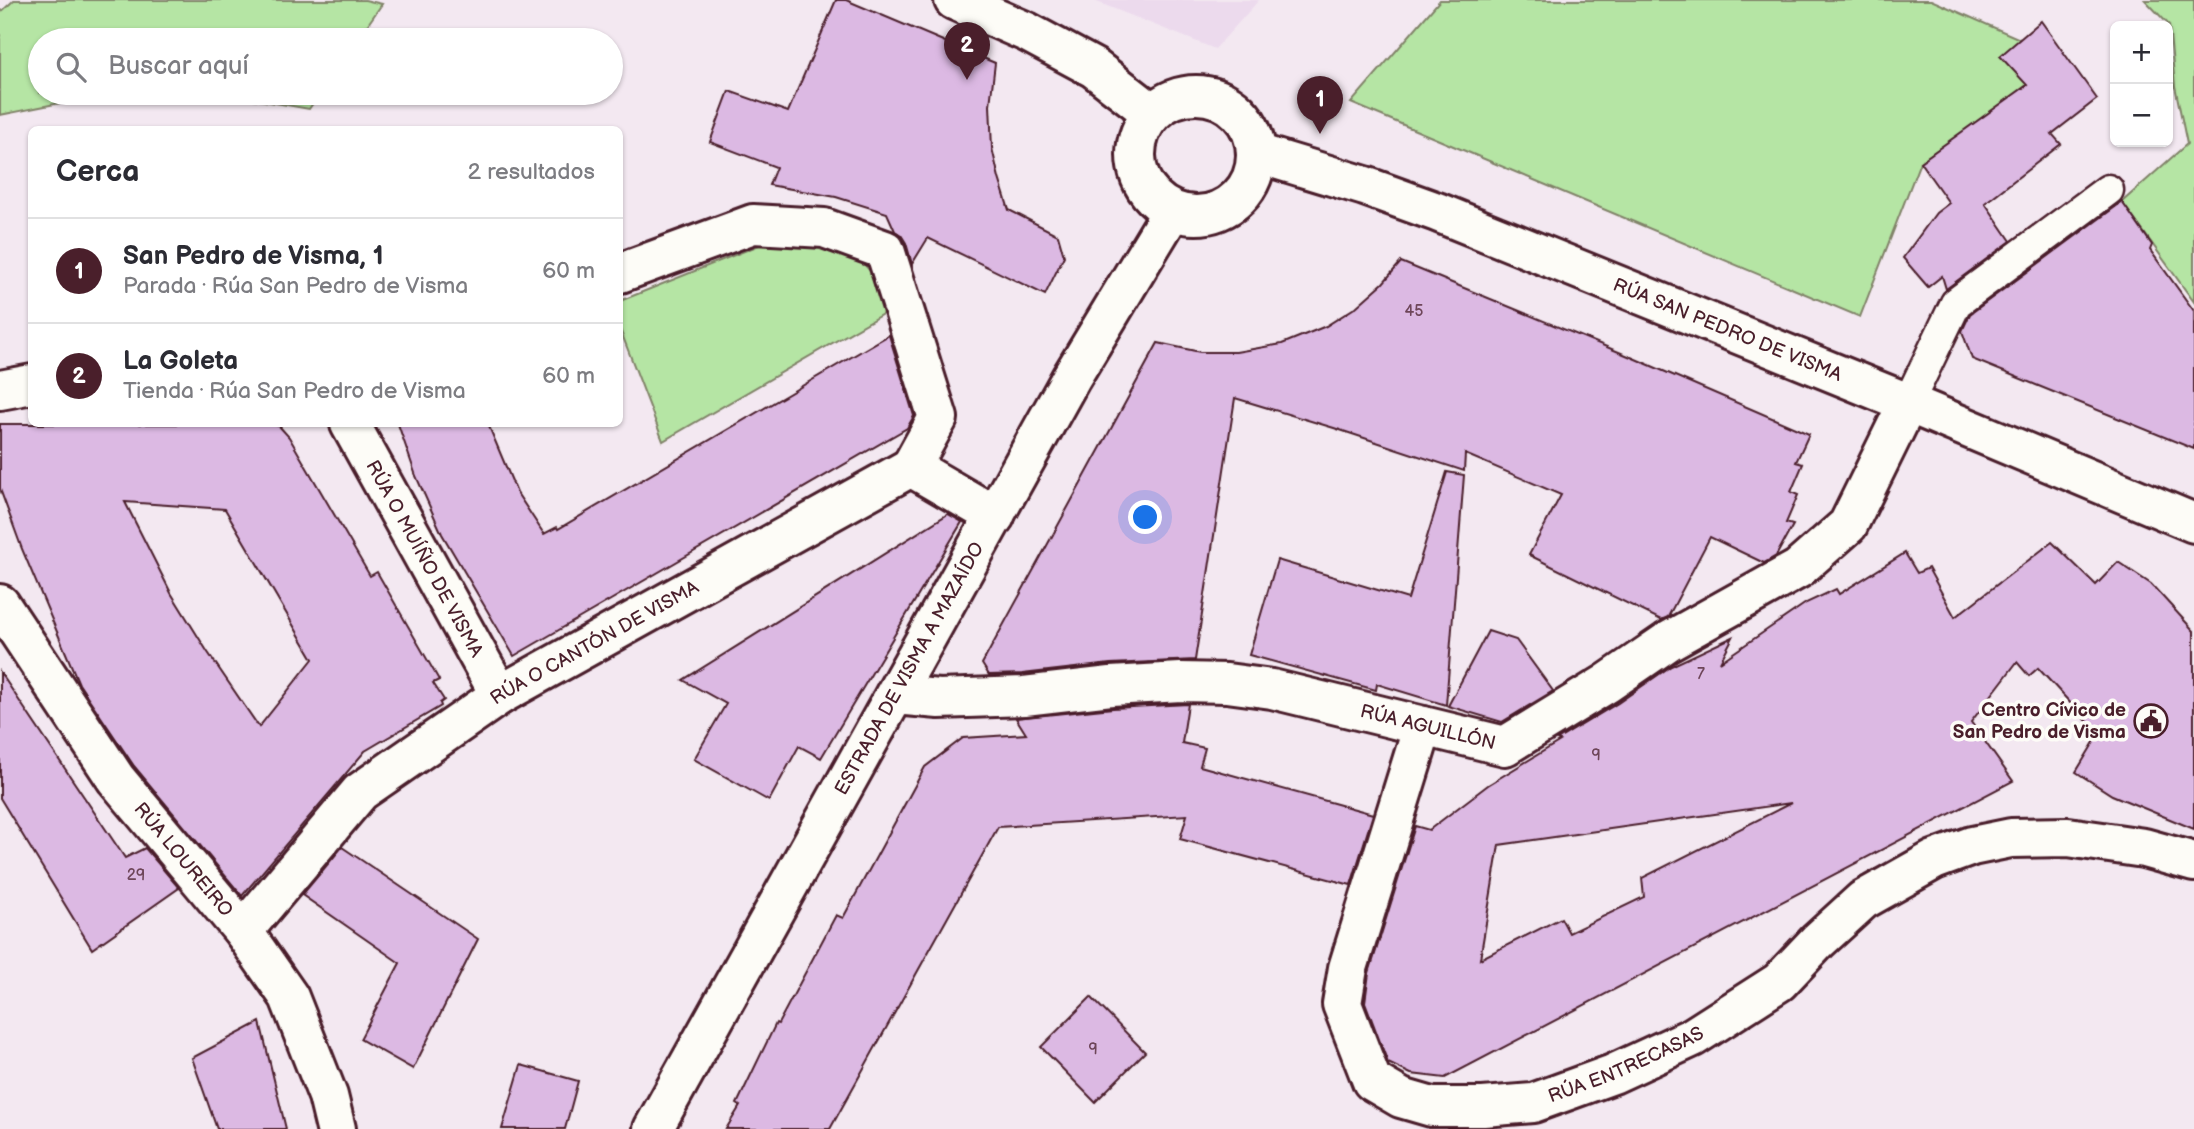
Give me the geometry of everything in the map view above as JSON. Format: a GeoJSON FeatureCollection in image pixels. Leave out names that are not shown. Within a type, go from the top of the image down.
{"type":"FeatureCollection","features":[{"type":"Feature","properties":{"kind":"street"},"geometry":{"type":"LineString","coordinates":[[954,0],[1027,32],[1094,68],[1152,113]]}},
{"type":"Feature","properties":{"kind":"street"},"geometry":{"type":"LineString","coordinates":[[1194,95],[1224,102],[1237,111],[1254,138],[1256,153],[1255,168],[1242,195],[1217,212],[1202,215],[1172,211],[1158,202],[1146,191],[1135,160],[1141,128],[1152,113],[1164,103],[1194,95]]}},
{"type":"Feature","properties":{"kind":"street","name":"RÚA SAN PEDRO DE VISMA"},"geometry":{"type":"LineString","coordinates":[[1256,153],[1365,186],[1437,212],[1908,403],[2194,523]]}},
{"type":"Feature","properties":{"kind":"street","name":"ESTRADA DE VISMA A MAZAÍDO"},"geometry":{"type":"LineString","coordinates":[[653,1129],[1071,378],[1172,211]]}},
{"type":"Feature","properties":{"kind":"street"},"geometry":{"type":"LineString","coordinates":[[623,272],[753,224],[824,228],[885,250],[939,418],[911,467],[995,516]]}},
{"type":"Feature","properties":{"kind":"street"},"geometry":{"type":"LineString","coordinates":[[0,390],[28,385]]}},
{"type":"Feature","properties":{"kind":"street","name":"RÚA AGUILLÓN"},"geometry":{"type":"LineString","coordinates":[[895,695],[939,699],[1011,697],[1111,686],[1181,682],[1227,683],[1272,689],[1505,746],[1606,684],[1667,642],[1798,569],[1848,526],[1908,403]]}},
{"type":"Feature","properties":{"kind":"street","name":"RÚA O MUÍÑO DE VISMA"},"geometry":{"type":"LineString","coordinates":[[352,427],[500,695]]}},
{"type":"Feature","properties":{"kind":"street","name":"RÚA O CANTÓN DE VISMA"},"geometry":{"type":"LineString","coordinates":[[243,931],[360,792],[500,695],[911,467]]}},
{"type":"Feature","properties":{"kind":"street","name":"RÚA LOUREIRO"},"geometry":{"type":"LineString","coordinates":[[0,604],[116,779],[243,931],[289,996],[328,1096],[336,1129]]}},
{"type":"Feature","properties":{"kind":"street","name":"RÚA ENTRECASAS"},"geometry":{"type":"LineString","coordinates":[[1423,726],[1348,968],[1342,1004],[1372,1081],[1401,1098],[1432,1107],[1533,1103],[1613,1074],[1693,1037],[1779,982],[1863,900],[1934,860],[1972,846],[2011,838],[2068,837],[2144,848],[2194,862]]}},
{"type":"Feature","properties":{"kind":"lane"},"geometry":{"type":"LineString","coordinates":[[1908,403],[1956,303],[2108,190]]}},
{"type":"Feature","properties":{"kind":"shaded area"},"geometry":{"type":"Polygon","coordinates":[[[1092,0],[1259,0],[1215,49],[1092,0]]]}},
{"type":"Feature","properties":{"kind":"green space"},"geometry":{"type":"Polygon","coordinates":[[[14,0],[365,0],[382,4],[365,28],[28,28],[28,105],[50,105],[0,115],[0,13],[14,0]]]}},
{"type":"Feature","properties":{"kind":"green space"},"geometry":{"type":"Polygon","coordinates":[[[1440,0],[1931,0],[2068,60],[1920,162],[1860,317],[1351,103],[1440,0]]]}},
{"type":"Feature","properties":{"kind":"green space"},"geometry":{"type":"Polygon","coordinates":[[[2145,0],[2194,0],[2194,302],[2122,202],[2187,144],[2175,86],[2173,21],[2165,21],[2145,0]]]}},
{"type":"Feature","properties":{"kind":"green space"},"geometry":{"type":"Polygon","coordinates":[[[287,105],[312,105],[309,109],[287,105]]]}},
{"type":"Feature","properties":{"kind":"green space"},"geometry":{"type":"Polygon","coordinates":[[[772,240],[812,240],[847,253],[863,263],[881,283],[891,309],[663,441],[623,337],[623,300],[772,240]]]}},
{"type":"Feature","properties":{"kind":"building"},"geometry":{"type":"Polygon","coordinates":[[[836,0],[846,0],[995,63],[990,105],[992,148],[1009,210],[1058,235],[1064,256],[1045,295],[928,238],[912,264],[906,243],[895,231],[887,213],[836,197],[769,185],[776,167],[710,142],[729,91],[788,112],[836,0]]]}},
{"type":"Feature","properties":{"kind":"building"},"geometry":{"type":"Polygon","coordinates":[[[2041,21],[2097,99],[2052,134],[2061,144],[1985,203],[2011,241],[1946,289],[1942,276],[1928,287],[1903,258],[1936,213],[1949,203],[1920,162],[2027,85],[2000,56],[2041,21]]]}},
{"type":"Feature","properties":{"kind":"building"},"geometry":{"type":"Polygon","coordinates":[[[2122,202],[2152,245],[2150,250],[2194,311],[2194,449],[1972,359],[1962,331],[1970,314],[2122,202]]]}},
{"type":"Feature","properties":{"kind":"building"},"geometry":{"type":"Polygon","coordinates":[[[1401,262],[1809,434],[1796,462],[1803,464],[1791,492],[1798,495],[1786,523],[1793,525],[1776,556],[1764,563],[1710,537],[1668,617],[1661,620],[1529,555],[1561,495],[1465,454],[1464,471],[1235,398],[1195,660],[1110,664],[989,675],[982,664],[1158,343],[1200,352],[1236,352],[1282,344],[1326,326],[1356,307],[1383,283],[1401,262]]]}},
{"type":"Feature","properties":{"kind":"building"},"geometry":{"type":"Polygon","coordinates":[[[889,335],[914,416],[907,428],[514,656],[442,534],[416,476],[399,427],[489,427],[517,493],[544,534],[557,527],[558,529],[889,335]]]}},
{"type":"Feature","properties":{"kind":"building"},"geometry":{"type":"Polygon","coordinates":[[[0,424],[28,424],[28,427],[280,427],[289,437],[370,576],[377,572],[439,680],[433,683],[444,700],[440,703],[441,706],[365,751],[242,896],[134,766],[79,684],[22,549],[0,489],[0,424]],[[125,502],[171,593],[259,727],[313,659],[225,509],[125,502]]]}},
{"type":"Feature","properties":{"kind":"building"},"geometry":{"type":"Polygon","coordinates":[[[1447,472],[1464,475],[1446,705],[1377,684],[1376,690],[1249,655],[1277,560],[1408,599],[1447,472]]]}},
{"type":"Feature","properties":{"kind":"building"},"geometry":{"type":"Polygon","coordinates":[[[948,514],[962,522],[821,758],[799,746],[769,801],[694,759],[726,704],[683,680],[948,514]]]}},
{"type":"Feature","properties":{"kind":"building"},"geometry":{"type":"Polygon","coordinates":[[[2052,542],[2096,585],[2118,562],[2151,584],[2194,631],[2194,829],[2112,795],[2076,772],[2099,734],[2038,668],[2029,676],[2017,662],[1971,722],[2013,781],[1445,1078],[1411,1074],[1388,1063],[1365,1002],[1369,973],[1415,826],[1429,830],[1488,785],[1560,741],[1557,740],[1618,703],[1671,666],[1733,637],[1720,662],[1806,603],[1836,589],[1839,594],[1905,553],[1917,573],[1928,568],[1955,617],[2052,542]],[[1791,803],[1499,845],[1480,959],[1561,918],[1569,933],[1644,897],[1642,878],[1791,803]]]}},
{"type":"Feature","properties":{"kind":"building"},"geometry":{"type":"Polygon","coordinates":[[[1488,631],[1516,640],[1553,691],[1502,722],[1448,706],[1488,631]]]}},
{"type":"Feature","properties":{"kind":"building"},"geometry":{"type":"Polygon","coordinates":[[[0,672],[125,858],[145,848],[179,888],[92,949],[0,798],[0,672]]]}},
{"type":"Feature","properties":{"kind":"building"},"geometry":{"type":"Polygon","coordinates":[[[1188,704],[1182,743],[1205,748],[1200,766],[1373,814],[1351,885],[1180,839],[1187,815],[998,827],[830,1129],[726,1129],[740,1106],[737,1104],[776,1023],[778,1024],[836,915],[843,918],[925,767],[963,738],[1026,734],[1016,718],[1188,704]]]}},
{"type":"Feature","properties":{"kind":"building"},"geometry":{"type":"Polygon","coordinates":[[[342,847],[478,939],[413,1069],[360,1039],[400,963],[302,895],[342,847]]]}},
{"type":"Feature","properties":{"kind":"building"},"geometry":{"type":"Polygon","coordinates":[[[1091,997],[1145,1052],[1095,1102],[1041,1047],[1091,997]]]}},
{"type":"Feature","properties":{"kind":"building"},"geometry":{"type":"Polygon","coordinates":[[[260,1022],[286,1129],[217,1129],[192,1058],[260,1022]]]}},
{"type":"Feature","properties":{"kind":"building"},"geometry":{"type":"Polygon","coordinates":[[[521,1065],[578,1081],[565,1129],[502,1129],[521,1065]]]}},
{"type":"Feature","properties":{"kind":"place","name":"La Goleta"},"geometry":{"type":"Point","coordinates":[967,80]}},
{"type":"Feature","properties":{"kind":"place","name":"San Pedro de Visma, 1"},"geometry":{"type":"Point","coordinates":[1320,134]}},
{"type":"Feature","properties":{"kind":"place","name":"Centro Cívico de San Pedro de Visma"},"geometry":{"type":"Point","coordinates":[2151,721]}}]}
